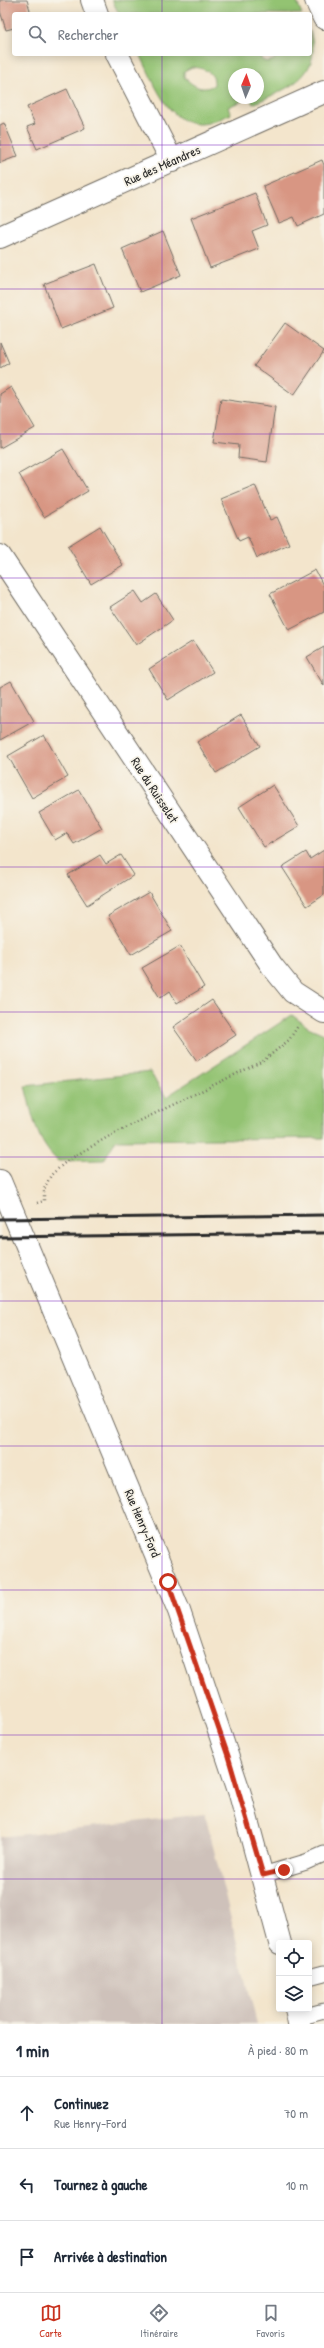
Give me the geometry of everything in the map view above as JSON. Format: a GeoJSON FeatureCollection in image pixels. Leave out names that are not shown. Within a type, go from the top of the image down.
{"type":"FeatureCollection","features":[{"type":"Feature","properties":{"kind":"street"},"geometry":{"type":"LineString","coordinates":[[92,0],[96,12]]}},
{"type":"Feature","properties":{"kind":"street"},"geometry":{"type":"LineString","coordinates":[[316,0],[324,18]]}},
{"type":"Feature","properties":{"kind":"street"},"geometry":{"type":"LineString","coordinates":[[118,56],[172,161]]}},
{"type":"Feature","properties":{"kind":"street","name":"Rue des Méandres"},"geometry":{"type":"LineString","coordinates":[[0,237],[324,92]]}},
{"type":"Feature","properties":{"kind":"street","name":"Rue du Ruisselet"},"geometry":{"type":"LineString","coordinates":[[0,556],[272,966],[293,992],[317,1008]]}},
{"type":"Feature","properties":{"kind":"street","name":"Rue Henry-Ford"},"geometry":{"type":"LineString","coordinates":[[0,1181],[176,1604],[228,1756],[263,1875],[279,1940]]}},
{"type":"Feature","properties":{"kind":"lane"},"geometry":{"type":"LineString","coordinates":[[263,1875],[306,1862],[324,1854]]}},
{"type":"Feature","properties":{"kind":"lane"},"geometry":{"type":"LineString","coordinates":[[312,1976],[324,1973]]}},
{"type":"Feature","properties":{"kind":"lane"},"geometry":{"type":"LineString","coordinates":[[297,2017],[324,2011]]}},
{"type":"Feature","properties":{"kind":"path"},"geometry":{"type":"LineString","coordinates":[[13,1212],[44,1201],[44,1189],[51,1175],[68,1160],[113,1134],[263,1061],[289,1040],[317,1008]]}},
{"type":"Feature","properties":{"kind":"shaded area"},"geometry":{"type":"Polygon","coordinates":[[[205,1814],[257,2024],[0,2024],[0,1837],[205,1814]]]}},
{"type":"Feature","properties":{"kind":"green space"},"geometry":{"type":"Polygon","coordinates":[[[112,0],[296,0],[301,12],[118,12],[112,0]]]}},
{"type":"Feature","properties":{"kind":"green space"},"geometry":{"type":"Polygon","coordinates":[[[312,42],[313,47],[312,60],[307,71],[299,80],[289,87],[264,99],[264,68],[228,68],[228,104],[235,104],[228,107],[231,114],[208,123],[194,124],[183,120],[173,112],[165,102],[157,90],[141,56],[260,56],[261,59],[264,61],[271,61],[275,59],[275,56],[312,56],[312,42]],[[192,67],[184,71],[184,77],[198,87],[206,88],[214,85],[213,77],[208,72],[192,67]]]}},
{"type":"Feature","properties":{"kind":"green space"},"geometry":{"type":"Polygon","coordinates":[[[292,1015],[308,1027],[324,1034],[324,1138],[116,1140],[104,1160],[58,1161],[45,1145],[40,1136],[33,1117],[25,1086],[150,1072],[166,1097],[292,1015]]]}},
{"type":"Feature","properties":{"kind":"building"},"geometry":{"type":"Polygon","coordinates":[[[0,0],[27,0],[30,12],[12,12],[12,28],[6,30],[0,11],[0,0]]]}},
{"type":"Feature","properties":{"kind":"building"},"geometry":{"type":"Polygon","coordinates":[[[67,89],[85,128],[37,149],[27,127],[35,124],[27,107],[67,89]]]}},
{"type":"Feature","properties":{"kind":"building"},"geometry":{"type":"Polygon","coordinates":[[[4,123],[18,156],[0,163],[0,125],[4,123]]]}},
{"type":"Feature","properties":{"kind":"building"},"geometry":{"type":"Polygon","coordinates":[[[322,160],[324,165],[324,214],[298,226],[294,217],[279,223],[263,186],[322,160]]]}},
{"type":"Feature","properties":{"kind":"building"},"geometry":{"type":"Polygon","coordinates":[[[255,193],[267,225],[252,231],[259,249],[210,268],[191,218],[255,193]]]}},
{"type":"Feature","properties":{"kind":"building"},"geometry":{"type":"Polygon","coordinates":[[[163,231],[181,275],[140,292],[122,249],[163,231]]]}},
{"type":"Feature","properties":{"kind":"building"},"geometry":{"type":"Polygon","coordinates":[[[96,264],[113,308],[61,329],[44,284],[96,264]]]}},
{"type":"Feature","properties":{"kind":"building"},"geometry":{"type":"Polygon","coordinates":[[[285,323],[324,351],[294,395],[254,366],[285,323]]]}},
{"type":"Feature","properties":{"kind":"building"},"geometry":{"type":"Polygon","coordinates":[[[0,342],[9,363],[0,368],[0,342]]]}},
{"type":"Feature","properties":{"kind":"building"},"geometry":{"type":"Polygon","coordinates":[[[11,387],[35,428],[0,448],[0,394],[11,387]]]}},
{"type":"Feature","properties":{"kind":"building"},"geometry":{"type":"Polygon","coordinates":[[[221,399],[275,407],[267,462],[238,458],[239,445],[214,442],[221,399]]]}},
{"type":"Feature","properties":{"kind":"building"},"geometry":{"type":"Polygon","coordinates":[[[63,449],[88,491],[44,517],[19,474],[63,449]]]}},
{"type":"Feature","properties":{"kind":"building"},"geometry":{"type":"Polygon","coordinates":[[[255,485],[270,520],[277,517],[289,544],[257,558],[248,537],[239,541],[221,499],[255,485]]]}},
{"type":"Feature","properties":{"kind":"building"},"geometry":{"type":"Polygon","coordinates":[[[100,526],[123,565],[91,584],[68,546],[100,526]]]}},
{"type":"Feature","properties":{"kind":"building"},"geometry":{"type":"Polygon","coordinates":[[[315,570],[324,587],[324,612],[289,630],[270,594],[315,570]]]}},
{"type":"Feature","properties":{"kind":"building"},"geometry":{"type":"Polygon","coordinates":[[[135,591],[143,603],[156,594],[173,620],[136,645],[110,607],[135,591]]]}},
{"type":"Feature","properties":{"kind":"building"},"geometry":{"type":"Polygon","coordinates":[[[193,641],[213,672],[168,700],[149,669],[193,641]]]}},
{"type":"Feature","properties":{"kind":"building"},"geometry":{"type":"Polygon","coordinates":[[[324,647],[324,686],[307,657],[324,647]]]}},
{"type":"Feature","properties":{"kind":"building"},"geometry":{"type":"Polygon","coordinates":[[[11,681],[34,721],[0,740],[0,687],[11,681]]]}},
{"type":"Feature","properties":{"kind":"building"},"geometry":{"type":"Polygon","coordinates":[[[241,715],[260,746],[216,773],[197,742],[241,715]]]}},
{"type":"Feature","properties":{"kind":"building"},"geometry":{"type":"Polygon","coordinates":[[[44,735],[68,777],[32,798],[8,756],[44,735]]]}},
{"type":"Feature","properties":{"kind":"building"},"geometry":{"type":"Polygon","coordinates":[[[273,785],[299,826],[264,847],[239,807],[273,785]]]}},
{"type":"Feature","properties":{"kind":"building"},"geometry":{"type":"Polygon","coordinates":[[[79,790],[102,828],[74,844],[67,833],[55,840],[39,813],[79,790]]]}},
{"type":"Feature","properties":{"kind":"building"},"geometry":{"type":"Polygon","coordinates":[[[324,850],[324,895],[307,906],[282,867],[306,852],[310,859],[324,850]]]}},
{"type":"Feature","properties":{"kind":"building"},"geometry":{"type":"Polygon","coordinates":[[[100,855],[106,864],[121,855],[134,875],[87,905],[68,875],[100,855]]]}},
{"type":"Feature","properties":{"kind":"building"},"geometry":{"type":"Polygon","coordinates":[[[149,892],[172,931],[131,955],[108,916],[149,892]]]}},
{"type":"Feature","properties":{"kind":"building"},"geometry":{"type":"Polygon","coordinates":[[[180,946],[204,987],[177,1003],[170,991],[160,998],[142,968],[180,946]]]}},
{"type":"Feature","properties":{"kind":"building"},"geometry":{"type":"Polygon","coordinates":[[[212,1000],[236,1035],[197,1061],[173,1027],[212,1000]]]}},
{"type":"Feature","properties":{"kind":"railway"},"geometry":{"type":"LineString","coordinates":[[0,1219],[324,1215]]}},
{"type":"Feature","properties":{"kind":"railway"},"geometry":{"type":"LineString","coordinates":[[0,1237],[324,1233]]}},
{"type":"Feature","properties":{"kind":"route"},"geometry":{"type":"LineString","coordinates":[[168,1582],[228,1756],[263,1875],[284,1870]]}}]}
